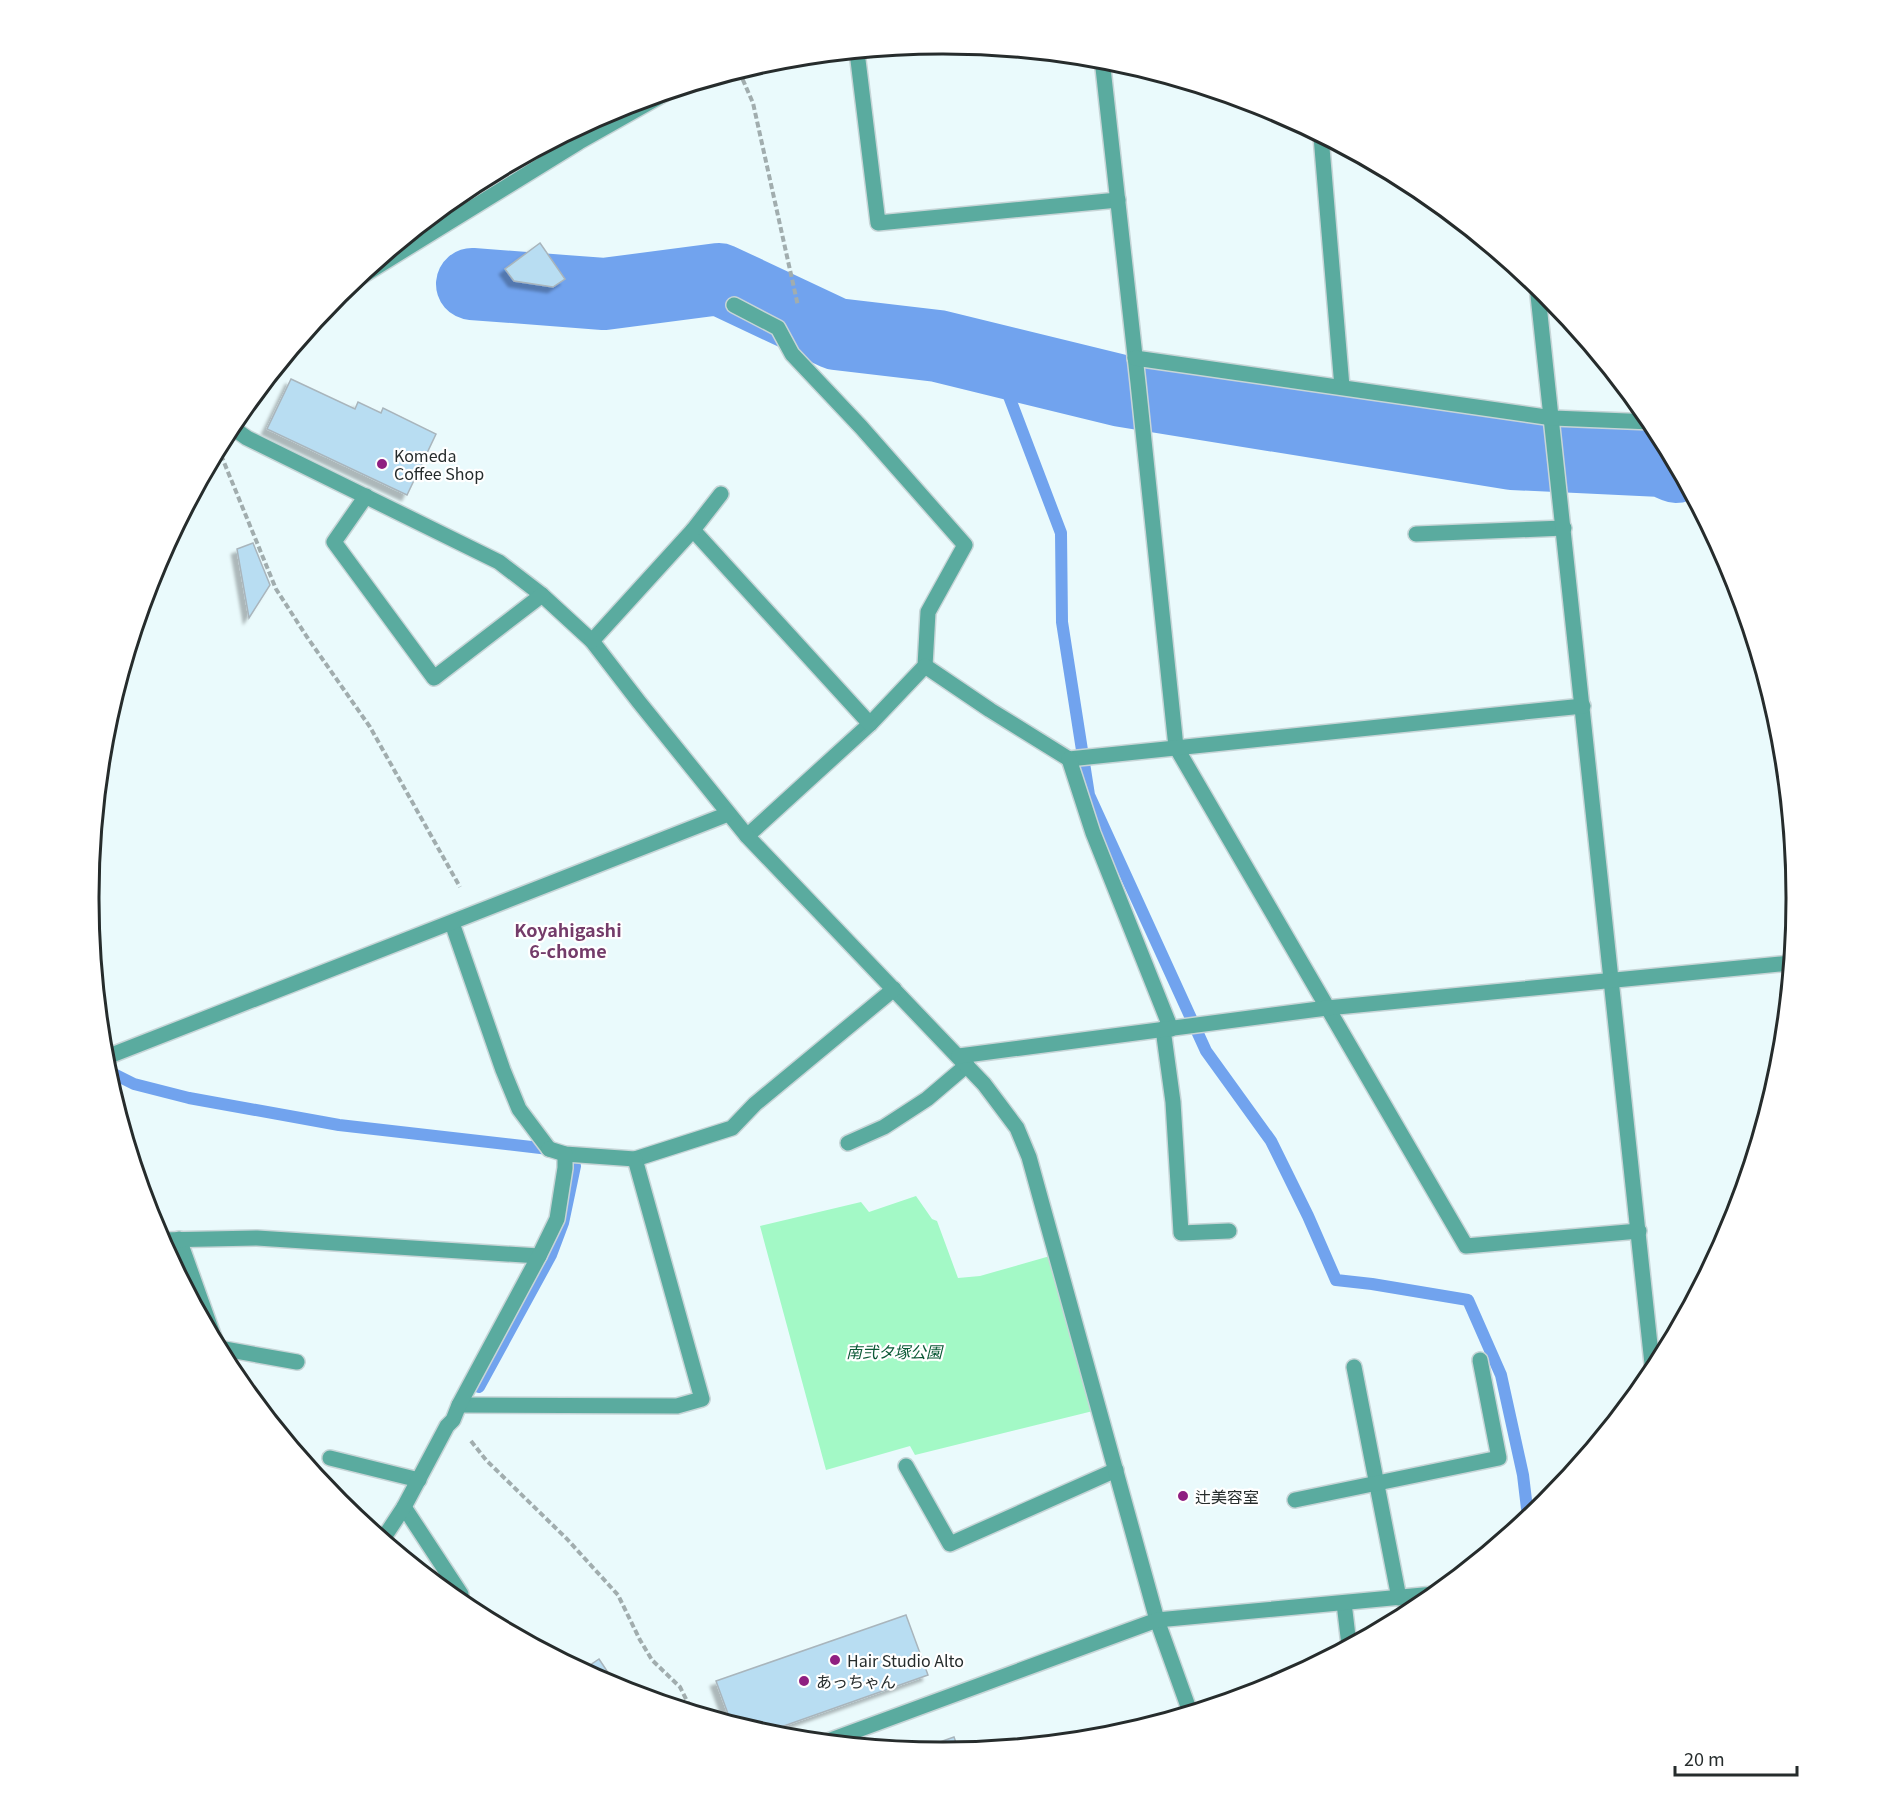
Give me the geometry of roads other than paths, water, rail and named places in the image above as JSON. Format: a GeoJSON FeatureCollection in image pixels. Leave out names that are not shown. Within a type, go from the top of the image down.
{"type":"FeatureCollection","features":[{"type":"Feature","properties":{"kind":"street"},"geometry":{"type":"LineString","coordinates":[[859,59],[878,223],[1118,200]]}},
{"type":"Feature","properties":{"kind":"street"},"geometry":{"type":"LineString","coordinates":[[1103,69],[1176,747],[1466,1246],[1639,1231]]}},
{"type":"Feature","properties":{"kind":"street"},"geometry":{"type":"LineString","coordinates":[[396,255],[625,116]]}},
{"type":"Feature","properties":{"kind":"street"},"geometry":{"type":"LineString","coordinates":[[1322,144],[1342,387]]}},
{"type":"Feature","properties":{"kind":"street"},"geometry":{"type":"LineString","coordinates":[[1539,301],[1556,444],[1651,1355]]}},
{"type":"Feature","properties":{"kind":"street"},"geometry":{"type":"LineString","coordinates":[[734,305],[778,328],[792,354],[861,427],[965,545],[928,612],[925,666],[870,724],[747,836]]}},
{"type":"Feature","properties":{"kind":"street"},"geometry":{"type":"LineString","coordinates":[[1136,358],[1553,418],[1639,421]]}},
{"type":"Feature","properties":{"kind":"street"},"geometry":{"type":"LineString","coordinates":[[239,432],[500,562],[542,595],[592,641],[747,836],[963,1060],[1011,1119],[1029,1157],[1157,1620],[1187,1705]]}},
{"type":"Feature","properties":{"kind":"street"},"geometry":{"type":"LineString","coordinates":[[592,641],[693,530],[721,494]]}},
{"type":"Feature","properties":{"kind":"street"},"geometry":{"type":"LineString","coordinates":[[366,496],[334,542],[434,678],[542,595]]}},
{"type":"Feature","properties":{"kind":"street"},"geometry":{"type":"LineString","coordinates":[[1416,534],[1564,528]]}},
{"type":"Feature","properties":{"kind":"street"},"geometry":{"type":"LineString","coordinates":[[693,530],[870,724]]}},
{"type":"Feature","properties":{"kind":"street"},"geometry":{"type":"LineString","coordinates":[[925,666],[1069,759],[1583,706]]}},
{"type":"Feature","properties":{"kind":"street"},"geometry":{"type":"LineString","coordinates":[[1069,759],[1093,832],[1167,1029],[1181,1233],[1229,1231]]}},
{"type":"Feature","properties":{"kind":"street"},"geometry":{"type":"LineString","coordinates":[[114,1054],[728,814]]}},
{"type":"Feature","properties":{"kind":"street"},"geometry":{"type":"LineString","coordinates":[[452,922],[499,1059],[519,1108],[549,1149],[565,1154],[635,1159],[732,1128],[755,1104],[894,989]]}},
{"type":"Feature","properties":{"kind":"street"},"geometry":{"type":"LineString","coordinates":[[849,1143],[884,1127],[927,1099],[963,1060],[1167,1029],[1327,1008],[1784,964]]}},
{"type":"Feature","properties":{"kind":"street"},"geometry":{"type":"LineString","coordinates":[[387,1533],[404,1507],[447,1426],[453,1420],[539,1256],[556,1219],[565,1168],[565,1154]]}},
{"type":"Feature","properties":{"kind":"street"},"geometry":{"type":"LineString","coordinates":[[459,1405],[677,1406],[702,1399],[635,1159]]}},
{"type":"Feature","properties":{"kind":"street"},"geometry":{"type":"LineString","coordinates":[[171,1239],[257,1238],[539,1256]]}},
{"type":"Feature","properties":{"kind":"street"},"geometry":{"type":"LineString","coordinates":[[179,1239],[199,1296]]}},
{"type":"Feature","properties":{"kind":"street"},"geometry":{"type":"LineString","coordinates":[[231,1350],[297,1362]]}},
{"type":"Feature","properties":{"kind":"street"},"geometry":{"type":"LineString","coordinates":[[1295,1500],[1500,1458],[1480,1360]]}},
{"type":"Feature","properties":{"kind":"street"},"geometry":{"type":"LineString","coordinates":[[1354,1367],[1399,1598]]}},
{"type":"Feature","properties":{"kind":"street"},"geometry":{"type":"LineString","coordinates":[[330,1458],[418,1480]]}},
{"type":"Feature","properties":{"kind":"street"},"geometry":{"type":"LineString","coordinates":[[906,1466],[950,1544],[1116,1470]]}},
{"type":"Feature","properties":{"kind":"street"},"geometry":{"type":"LineString","coordinates":[[404,1507],[457,1588]]}},
{"type":"Feature","properties":{"kind":"street"},"geometry":{"type":"LineString","coordinates":[[842,1736],[1157,1620],[1417,1596]]}},
{"type":"Feature","properties":{"kind":"street"},"geometry":{"type":"LineString","coordinates":[[1344,1603],[1348,1638]]}},
{"type":"Feature","properties":{"kind":"waterway"},"geometry":{"type":"LineString","coordinates":[[472,284],[604,294],[719,279],[836,334],[938,346],[1122,391],[1512,454],[1664,462]]}},
{"type":"Feature","properties":{"kind":"waterway"},"geometry":{"type":"LineString","coordinates":[[996,362],[1061,533],[1062,622],[1089,795],[1206,1051],[1271,1141],[1336,1280],[1468,1300],[1501,1375],[1523,1475],[1527,1507]]}},
{"type":"Feature","properties":{"kind":"waterway"},"geometry":{"type":"LineString","coordinates":[[118,1076],[134,1084],[189,1098],[339,1125],[549,1149]]}},
{"type":"Feature","properties":{"kind":"waterway"},"geometry":{"type":"LineString","coordinates":[[479,1387],[551,1255],[563,1223],[575,1166]]}},
{"type":"Feature","properties":{"kind":"place","name":"Komeda Coffee Shop"},"geometry":{"type":"Point","coordinates":[382,464]}},
{"type":"Feature","properties":{"kind":"place","name":"辻美容室"},"geometry":{"type":"Point","coordinates":[1183,1496]}},
{"type":"Feature","properties":{"kind":"place","name":"Hair Studio Alto"},"geometry":{"type":"Point","coordinates":[835,1660]}},
{"type":"Feature","properties":{"kind":"place","name":"あっちゃん"},"geometry":{"type":"Point","coordinates":[804,1681]}},
{"type":"Feature","properties":{"kind":"district","name":"Koyahigashi 6-chome"},"geometry":{"type":"Point","coordinates":[568,939]}},
{"type":"Feature","properties":{"kind":"park label","name":"南弐タ塚公園"},"geometry":{"type":"Point","coordinates":[894,1351]}}]}
